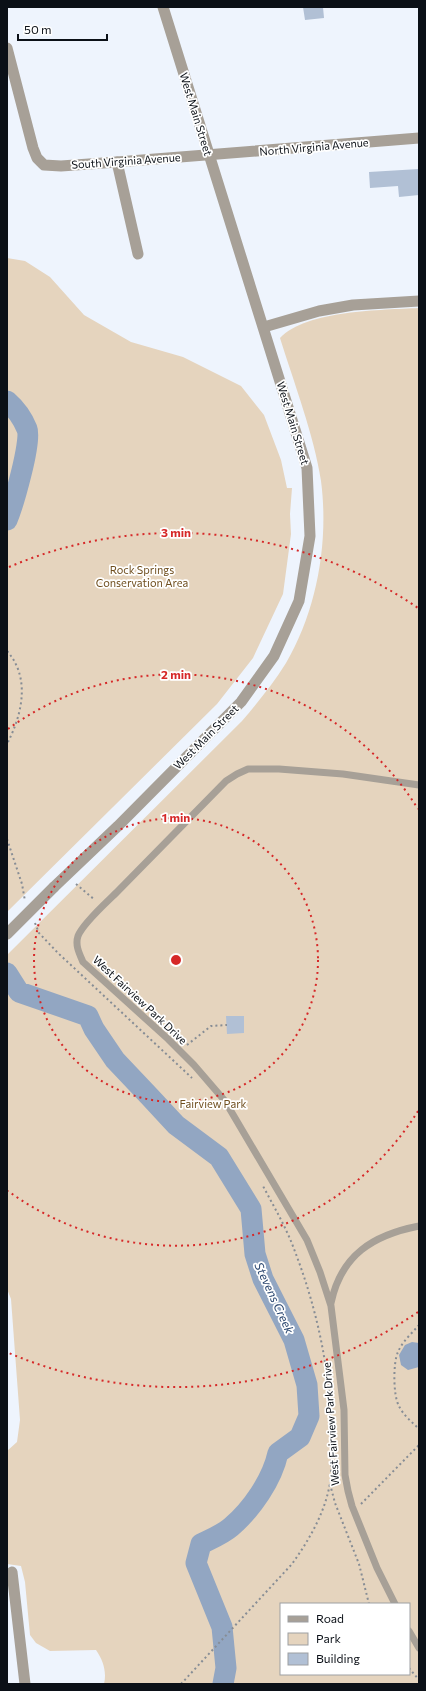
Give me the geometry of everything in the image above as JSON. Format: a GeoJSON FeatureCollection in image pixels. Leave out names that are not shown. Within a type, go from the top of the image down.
{"type":"FeatureCollection","features":[{"type":"Feature","properties":{"kind":"street","name":"West Main Street"},"geometry":{"type":"LineString","coordinates":[[7,934],[118,826],[241,702],[274,656],[299,601],[310,536],[307,468],[163,7]]}},
{"type":"Feature","properties":{"kind":"street","name":"South Virginia Avenue"},"geometry":{"type":"LineString","coordinates":[[7,48],[33,148],[37,158],[44,165],[61,166],[209,155]]}},
{"type":"Feature","properties":{"kind":"street","name":"North Virginia Avenue"},"geometry":{"type":"LineString","coordinates":[[209,155],[419,138]]}},
{"type":"Feature","properties":{"kind":"street"},"geometry":{"type":"LineString","coordinates":[[117,162],[138,254]]}},
{"type":"Feature","properties":{"kind":"street"},"geometry":{"type":"LineString","coordinates":[[264,327],[319,311],[353,305],[419,301]]}},
{"type":"Feature","properties":{"kind":"street"},"geometry":{"type":"LineString","coordinates":[[12,1572],[25,1684]]}},
{"type":"Feature","properties":{"kind":"lane","name":"West Fairview Park Drive"},"geometry":{"type":"LineString","coordinates":[[394,1603],[377,1568],[354,1511],[348,1491],[345,1475],[344,1410],[331,1306],[314,1256],[298,1224],[228,1105],[180,1051],[123,997],[83,962],[78,953],[77,944],[78,936],[82,929],[102,907],[226,781],[237,774],[248,769],[279,769],[343,774],[419,785]]}},
{"type":"Feature","properties":{"kind":"lane","name":"West Fairview Park Drive"},"geometry":{"type":"LineString","coordinates":[[331,1306],[338,1279],[356,1254],[373,1241],[388,1234],[419,1226]]}},
{"type":"Feature","properties":{"kind":"lane"},"geometry":{"type":"LineString","coordinates":[[410,1633],[419,1648]]}},
{"type":"Feature","properties":{"kind":"path"},"geometry":{"type":"LineString","coordinates":[[7,651],[18,671],[23,691],[21,708],[15,728],[7,744]]}},
{"type":"Feature","properties":{"kind":"path"},"geometry":{"type":"LineString","coordinates":[[7,838],[28,907]]}},
{"type":"Feature","properties":{"kind":"path"},"geometry":{"type":"LineString","coordinates":[[76,884],[102,907]]}},
{"type":"Feature","properties":{"kind":"path"},"geometry":{"type":"LineString","coordinates":[[33,920],[39,933],[58,954],[192,1078]]}},
{"type":"Feature","properties":{"kind":"path"},"geometry":{"type":"LineString","coordinates":[[180,1051],[211,1026],[227,1025]]}},
{"type":"Feature","properties":{"kind":"path"},"geometry":{"type":"LineString","coordinates":[[181,1684],[292,1564],[307,1543],[319,1519],[330,1483],[332,1420],[329,1384],[318,1326],[294,1248],[281,1219],[263,1186]]}},
{"type":"Feature","properties":{"kind":"path"},"geometry":{"type":"LineString","coordinates":[[419,1325],[400,1347],[396,1356],[395,1366],[396,1401],[401,1410],[419,1429]]}},
{"type":"Feature","properties":{"kind":"path"},"geometry":{"type":"LineString","coordinates":[[354,1511],[419,1445]]}},
{"type":"Feature","properties":{"kind":"path"},"geometry":{"type":"LineString","coordinates":[[330,1483],[335,1503],[359,1564],[369,1603]]}},
{"type":"Feature","properties":{"kind":"path"},"geometry":{"type":"LineString","coordinates":[[410,1669],[419,1680]]}},
{"type":"Feature","properties":{"kind":"green space","name":"Rock Springs Conservation Area"},"geometry":{"type":"Polygon","coordinates":[[[7,258],[25,261],[50,277],[84,315],[131,342],[183,357],[241,386],[264,415],[281,460],[287,488],[292,488],[290,514],[291,534],[283,594],[253,658],[217,704],[7,912],[7,258]]]}},
{"type":"Feature","properties":{"kind":"green space","name":"Fairview Park"},"geometry":{"type":"Polygon","coordinates":[[[419,308],[419,1684],[104,1684],[104,1666],[96,1650],[50,1651],[36,1643],[30,1635],[25,1582],[21,1566],[7,1564],[7,1451],[17,1442],[20,1420],[11,1299],[7,1289],[7,955],[242,721],[260,700],[286,663],[306,621],[313,598],[322,551],[323,504],[321,481],[314,446],[280,338],[292,329],[308,322],[346,313],[419,308]]]}},
{"type":"Feature","properties":{"kind":"water"},"geometry":{"type":"Polygon","coordinates":[[[412,1342],[419,1343],[419,1367],[408,1370],[401,1365],[399,1355],[405,1345],[412,1342]]]}},
{"type":"Feature","properties":{"kind":"building"},"geometry":{"type":"Polygon","coordinates":[[[303,7],[323,7],[324,18],[305,20],[303,7]]]}},
{"type":"Feature","properties":{"kind":"building"},"geometry":{"type":"Polygon","coordinates":[[[419,169],[419,195],[399,197],[398,186],[370,188],[369,172],[419,169]]]}},
{"type":"Feature","properties":{"kind":"building"},"geometry":{"type":"Polygon","coordinates":[[[226,1016],[244,1016],[244,1033],[227,1034],[226,1016]]]}},
{"type":"Feature","properties":{"kind":"waterway","name":"Stevens Creek"},"geometry":{"type":"LineString","coordinates":[[7,401],[16,410],[23,421],[27,429],[28,436],[21,474],[7,520]]}},
{"type":"Feature","properties":{"kind":"waterway","name":"Stevens Creek"},"geometry":{"type":"LineString","coordinates":[[7,973],[19,992],[88,1016],[94,1029],[115,1060],[176,1125],[219,1157],[251,1209],[255,1254],[263,1279],[294,1340],[307,1385],[309,1416],[300,1437],[278,1453],[266,1484],[254,1503],[239,1520],[228,1530],[201,1544],[196,1563],[222,1627],[226,1668],[223,1684]]}}]}
